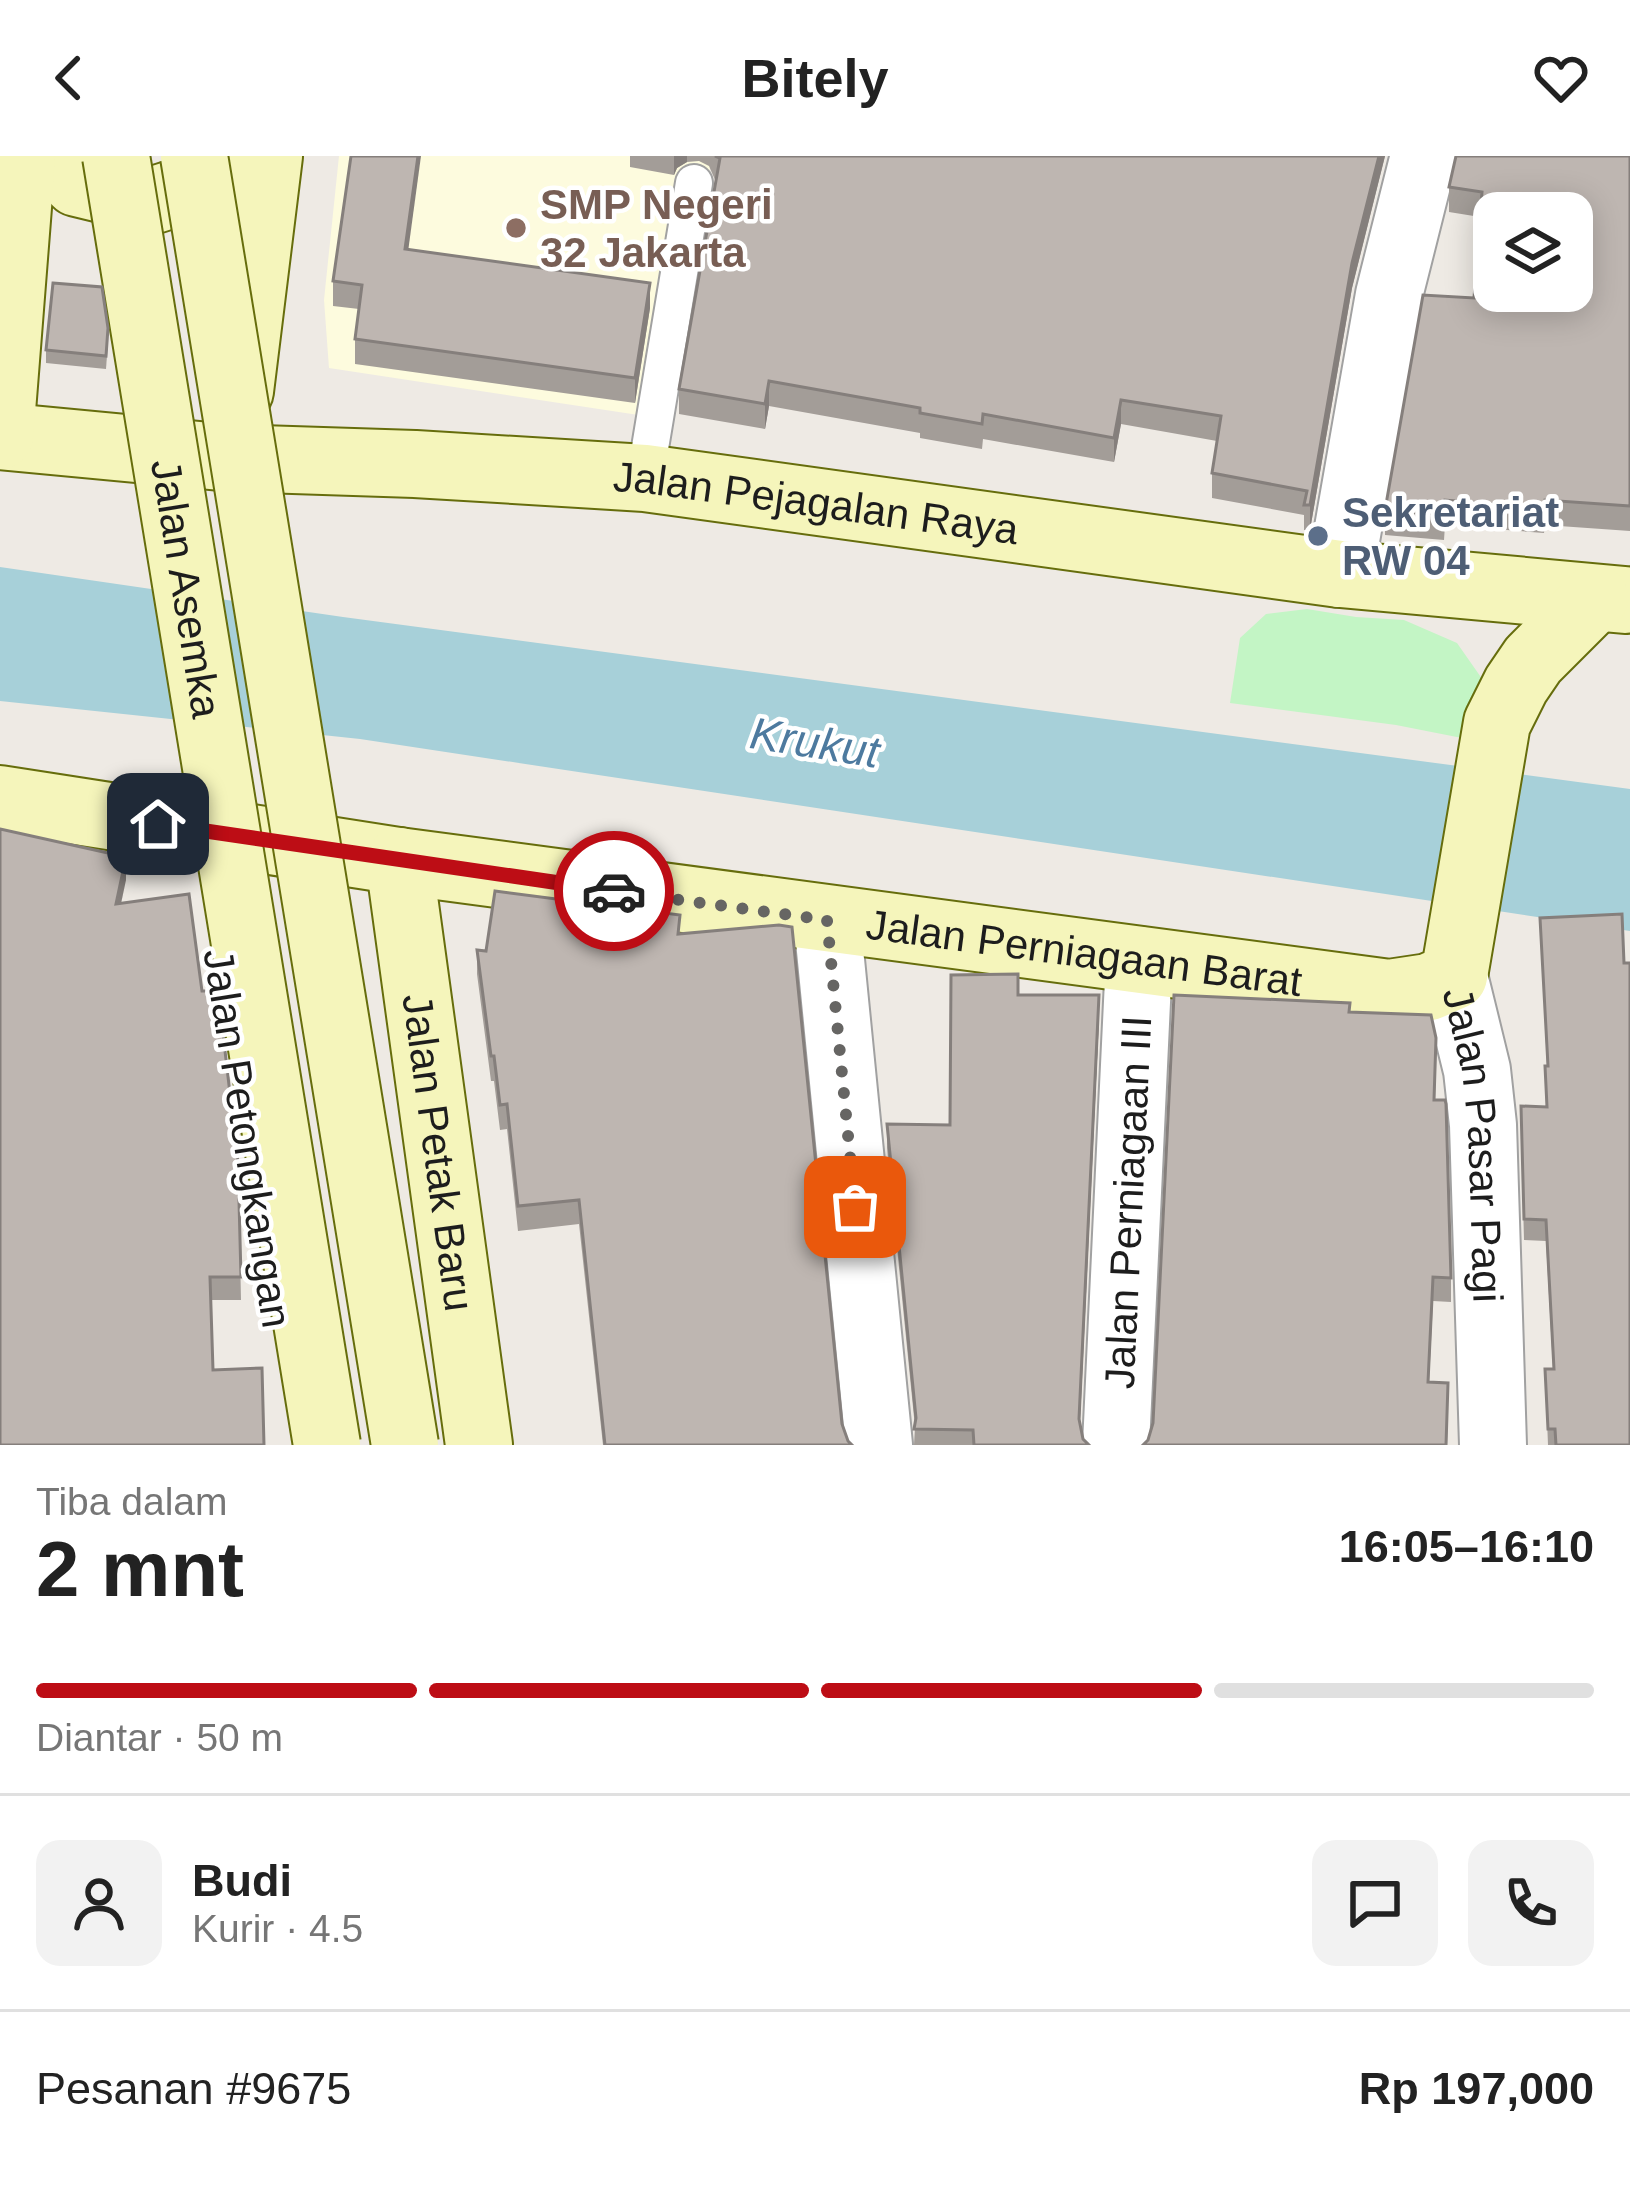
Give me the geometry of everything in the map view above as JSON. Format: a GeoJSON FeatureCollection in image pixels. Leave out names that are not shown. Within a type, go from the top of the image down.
{"type":"FeatureCollection","features":[{"type":"Feature","properties":{"kind":"street"},"geometry":{"type":"LineString","coordinates":[[0,436],[22,156]]}},
{"type":"Feature","properties":{"kind":"street"},"geometry":{"type":"LineString","coordinates":[[51,156],[77,183],[151,201],[224,178],[242,156]]}},
{"type":"Feature","properties":{"kind":"street","name":"Jalan Asemka"},"geometry":{"type":"LineString","coordinates":[[116,156],[327,1445]]}},
{"type":"Feature","properties":{"kind":"street","name":"Jalan Asemka"},"geometry":{"type":"LineString","coordinates":[[194,156],[405,1445]]}},
{"type":"Feature","properties":{"kind":"street"},"geometry":{"type":"LineString","coordinates":[[231,458],[269,156]]}},
{"type":"Feature","properties":{"kind":"street"},"geometry":{"type":"LineString","coordinates":[[1340,574],[1390,295],[1424,156]]}},
{"type":"Feature","properties":{"kind":"street","name":"Jalan Pejagalan Raya"},"geometry":{"type":"LineString","coordinates":[[0,436],[231,458],[645,478],[1340,574],[1612,599]]}},
{"type":"Feature","properties":{"kind":"street","name":"Jalan Pasar Pagi"},"geometry":{"type":"LineString","coordinates":[[1493,1445],[1483,1125],[1458,952],[1497,723],[1533,660],[1612,599]]}},
{"type":"Feature","properties":{"kind":"street","name":"Jalan Perniagaan Barat"},"geometry":{"type":"LineString","coordinates":[[0,799],[399,861],[1389,993],[1429,987],[1458,952]]}},
{"type":"Feature","properties":{"kind":"street","name":"Jalan Petongkangan"},"geometry":{"type":"LineString","coordinates":[[197,831],[299,1445]]}},
{"type":"Feature","properties":{"kind":"street","name":"Jalan Petak Baru"},"geometry":{"type":"LineString","coordinates":[[399,861],[479,1445]]}},
{"type":"Feature","properties":{"kind":"street"},"geometry":{"type":"LineString","coordinates":[[827,920],[879,1445]]}},
{"type":"Feature","properties":{"kind":"street","name":"Jalan Perniagaan III"},"geometry":{"type":"LineString","coordinates":[[1116,1445],[1139,959]]}},
{"type":"Feature","properties":{"kind":"lane"},"geometry":{"type":"LineString","coordinates":[[645,478],[694,183]]}},
{"type":"Feature","properties":{"kind":"shaded area","name":"SMP Negeri 32 Jakarta"},"geometry":{"type":"Polygon","coordinates":[[[339,156],[712,156],[665,419],[329,368],[324,300],[339,156]]]}},
{"type":"Feature","properties":{"kind":"green space"},"geometry":{"type":"Polygon","coordinates":[[[1307,609],[1404,620],[1457,643],[1485,683],[1467,739],[1230,703],[1240,638],[1266,614],[1307,609]]]}},
{"type":"Feature","properties":{"kind":"water","name":"Krukut"},"geometry":{"type":"Polygon","coordinates":[[[0,567],[1630,789],[1630,931],[360,739],[0,701],[0,567]]]}},
{"type":"Feature","properties":{"kind":"building"},"geometry":{"type":"Polygon","coordinates":[[[351,156],[418,156],[405,249],[650,283],[635,378],[355,339],[362,285],[333,281],[351,156]]]}},
{"type":"Feature","properties":{"kind":"building"},"geometry":{"type":"Polygon","coordinates":[[[715,156],[1379,156],[1352,263],[1310,505],[1304,505],[1307,491],[1212,473],[1221,416],[1121,400],[1114,438],[983,414],[982,424],[769,381],[765,404],[679,389],[720,158],[715,156]]]}},
{"type":"Feature","properties":{"kind":"building"},"geometry":{"type":"Polygon","coordinates":[[[1456,156],[1630,156],[1630,506],[1545,500],[1544,508],[1445,500],[1444,515],[1385,510],[1423,295],[1473,298],[1473,312],[1593,312],[1593,192],[1482,192],[1449,187],[1456,156]]]}},
{"type":"Feature","properties":{"kind":"building"},"geometry":{"type":"Polygon","coordinates":[[[53,283],[102,287],[108,328],[106,356],[46,350],[53,283]]]}},
{"type":"Feature","properties":{"kind":"building"},"geometry":{"type":"Polygon","coordinates":[[[0,829],[126,857],[116,904],[189,894],[202,991],[218,991],[238,1162],[241,1277],[210,1277],[213,1370],[262,1368],[264,1445],[0,1445],[0,829]]]}},
{"type":"Feature","properties":{"kind":"building"},"geometry":{"type":"Polygon","coordinates":[[[495,891],[680,915],[678,934],[792,927],[842,1424],[852,1445],[605,1445],[579,1200],[518,1206],[507,1104],[500,1105],[477,950],[486,951],[495,891]]]}},
{"type":"Feature","properties":{"kind":"building"},"geometry":{"type":"Polygon","coordinates":[[[1622,914],[1624,963],[1630,963],[1630,1445],[1556,1445],[1555,1429],[1548,1429],[1545,1369],[1554,1369],[1546,1220],[1524,1219],[1521,1106],[1547,1107],[1540,918],[1622,914]]]}},
{"type":"Feature","properties":{"kind":"building"},"geometry":{"type":"Polygon","coordinates":[[[1018,974],[1018,995],[1099,995],[1079,1419],[1089,1445],[974,1445],[973,1430],[914,1429],[887,1124],[950,1125],[951,975],[1018,974]]]}},
{"type":"Feature","properties":{"kind":"building"},"geometry":{"type":"Polygon","coordinates":[[[1174,995],[1350,1003],[1349,1012],[1431,1015],[1436,1038],[1434,1100],[1446,1104],[1451,1278],[1433,1277],[1428,1382],[1448,1383],[1446,1445],[1143,1445],[1153,1423],[1174,995]]]}},
{"type":"Feature","properties":{"kind":"way so far"},"geometry":{"type":"LineString","coordinates":[[614,891],[827,920],[855,1207]]}},
{"type":"Feature","properties":{"kind":"place","name":"SMP Negeri 32 Jakarta"},"geometry":{"type":"Point","coordinates":[516,228]}},
{"type":"Feature","properties":{"kind":"place","name":"Sekretariat RW 04"},"geometry":{"type":"Point","coordinates":[1318,536]}},
{"type":"Feature","properties":{"kind":"route"},"geometry":{"type":"LineString","coordinates":[[158,824],[614,891]]}}]}
